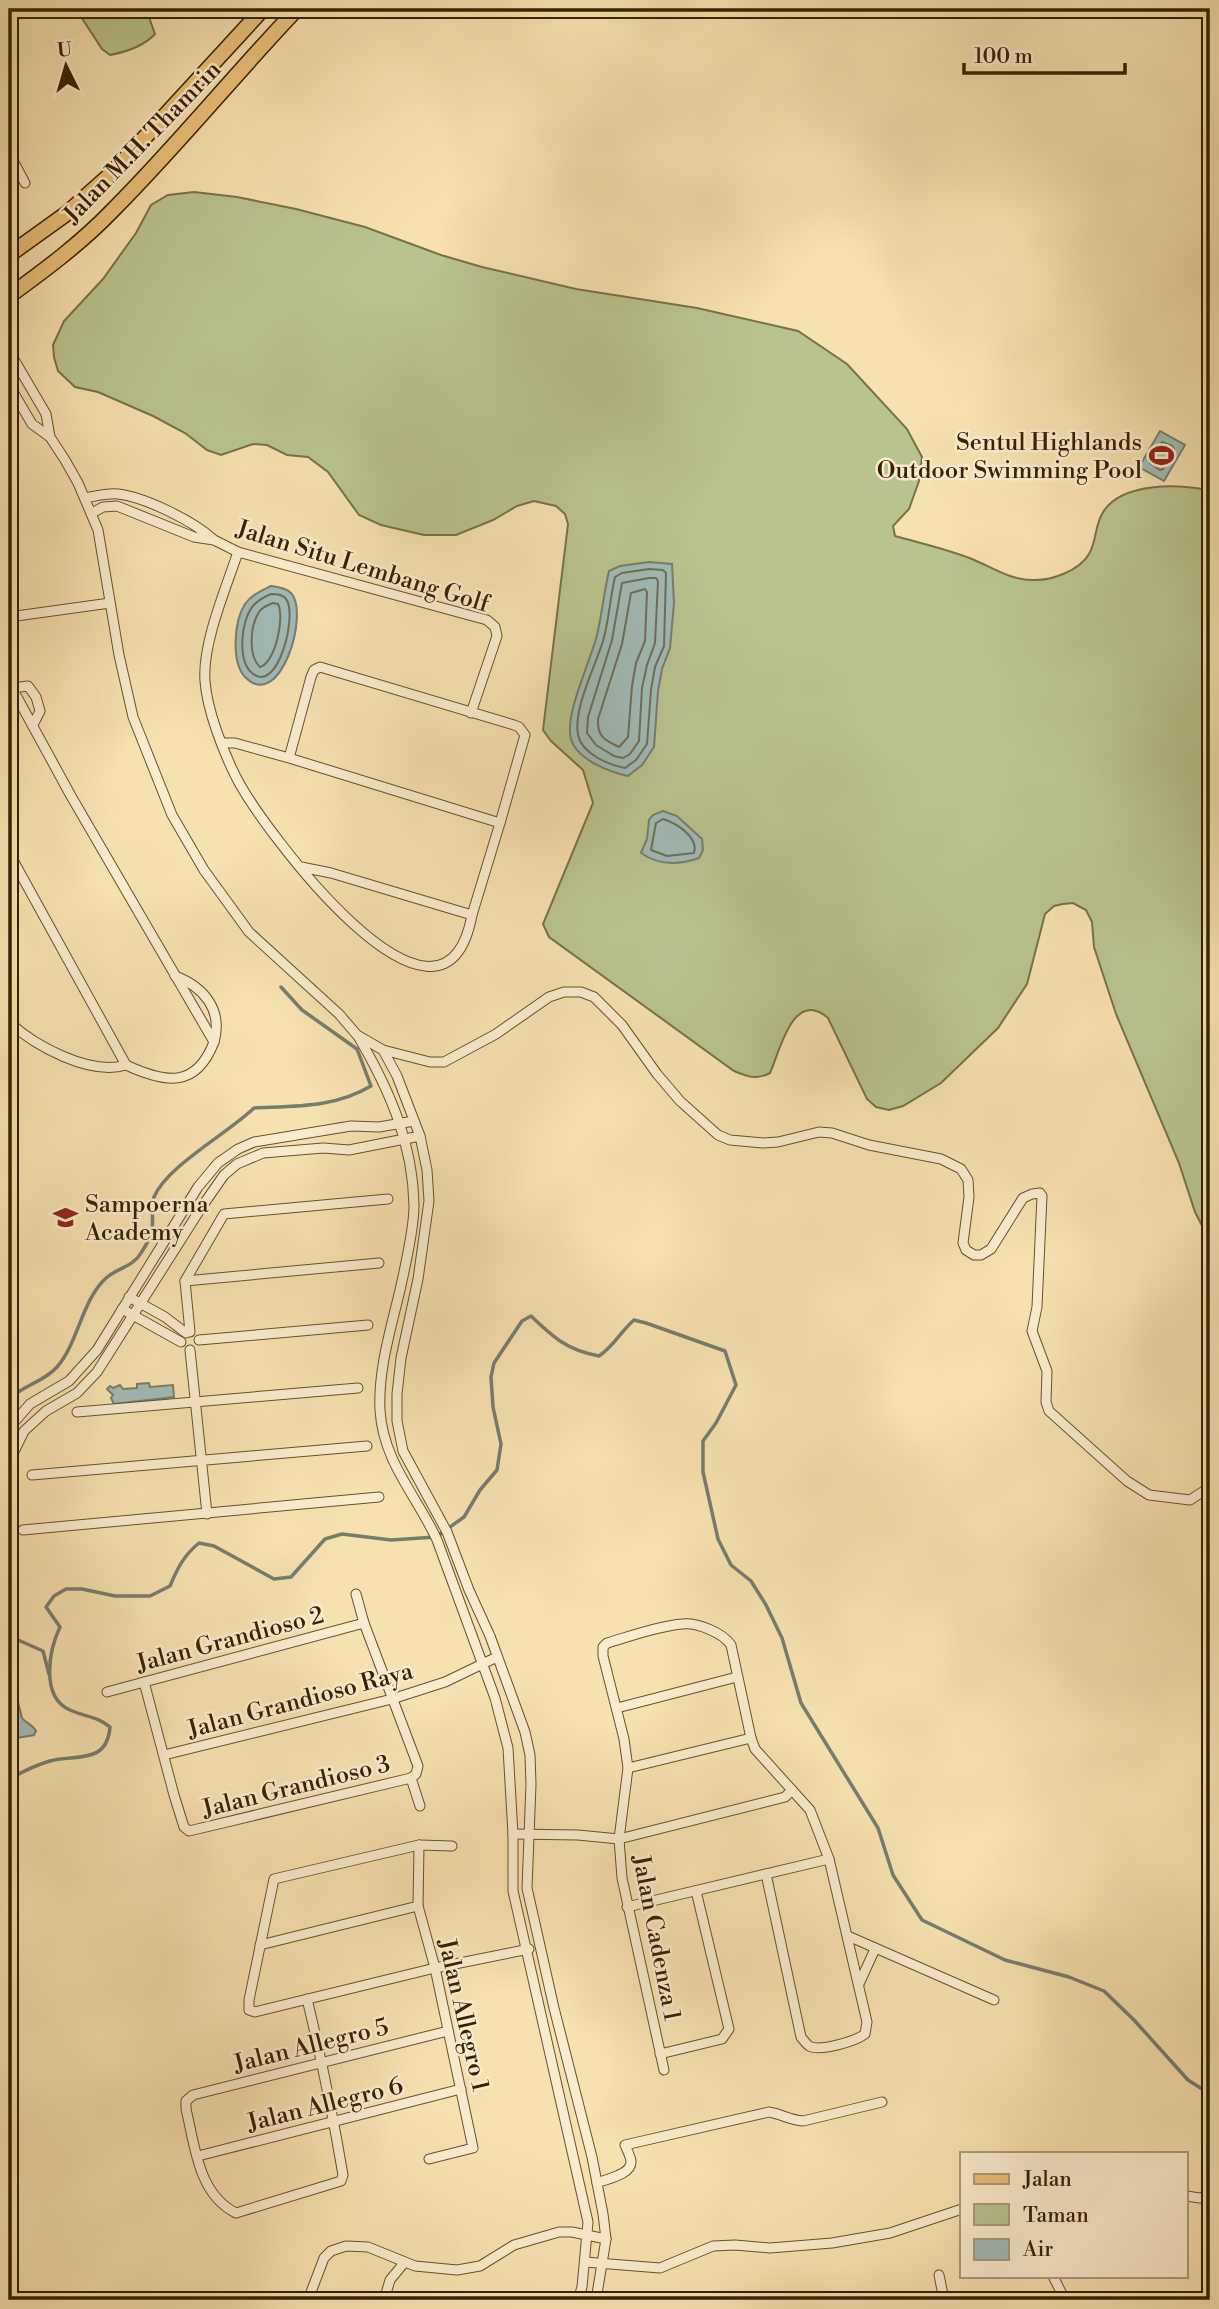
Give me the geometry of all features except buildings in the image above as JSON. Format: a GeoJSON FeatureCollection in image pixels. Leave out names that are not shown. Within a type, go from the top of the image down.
{"type":"FeatureCollection","features":[{"type":"Feature","properties":{"kind":"main road","name":"Jalan M.H. Thamrin"},"geometry":{"type":"LineString","coordinates":[[9,255],[66,214],[112,173],[263,9]]}},
{"type":"Feature","properties":{"kind":"main road","name":"Jalan M.H. Thamrin"},"geometry":{"type":"LineString","coordinates":[[9,296],[52,264],[110,213],[173,148],[297,9]]}},
{"type":"Feature","properties":{"kind":"street"},"geometry":{"type":"LineString","coordinates":[[9,153],[24,183]]}},
{"type":"Feature","properties":{"kind":"street"},"geometry":{"type":"LineString","coordinates":[[9,351],[46,414],[50,438]]}},
{"type":"Feature","properties":{"kind":"street"},"geometry":{"type":"LineString","coordinates":[[9,385],[32,424],[50,438],[65,460],[92,513],[101,543],[133,717],[172,815],[204,870],[249,932],[339,1014],[357,1035],[383,1079],[400,1124],[412,1177],[414,1209],[403,1278],[388,1344],[380,1410],[389,1455],[427,1518],[437,1540],[495,1698],[509,1748],[513,1891],[588,2222],[585,2262],[578,2300]]}},
{"type":"Feature","properties":{"kind":"street","name":"Jalan Situ Lembang Golf"},"geometry":{"type":"LineString","coordinates":[[85,498],[116,494],[140,499],[199,526],[214,540],[238,552],[492,623],[497,636],[471,713]]}},
{"type":"Feature","properties":{"kind":"street","name":"Jalan Situ Lembang Golf"},"geometry":{"type":"LineString","coordinates":[[92,513],[103,507],[117,506],[194,537],[214,540]]}},
{"type":"Feature","properties":{"kind":"street"},"geometry":{"type":"LineString","coordinates":[[149,520],[157,508]]}},
{"type":"Feature","properties":{"kind":"street"},"geometry":{"type":"LineString","coordinates":[[238,552],[207,649],[204,668],[208,698],[236,777],[261,818],[323,894],[356,927],[398,957],[419,967],[444,964],[459,953],[466,940],[525,735],[519,727],[320,667],[314,670],[311,677],[289,758]]}},
{"type":"Feature","properties":{"kind":"street"},"geometry":{"type":"LineString","coordinates":[[9,617],[110,603]]}},
{"type":"Feature","properties":{"kind":"street"},"geometry":{"type":"LineString","coordinates":[[33,725],[40,711],[36,697],[28,686],[11,687],[214,1042]]}},
{"type":"Feature","properties":{"kind":"street"},"geometry":{"type":"LineString","coordinates":[[222,743],[235,743],[289,758],[500,823]]}},
{"type":"Feature","properties":{"kind":"street"},"geometry":{"type":"LineString","coordinates":[[9,853],[126,1065]]}},
{"type":"Feature","properties":{"kind":"street"},"geometry":{"type":"LineString","coordinates":[[301,867],[331,873],[472,915]]}},
{"type":"Feature","properties":{"kind":"street"},"geometry":{"type":"LineString","coordinates":[[9,1022],[45,1048],[77,1061],[110,1068],[126,1065],[159,1079],[189,1075],[202,1064],[214,1042],[216,1027],[212,1005],[196,986],[175,975]]}},
{"type":"Feature","properties":{"kind":"street"},"geometry":{"type":"LineString","coordinates":[[357,1035],[383,1051],[430,1062],[444,1062],[496,1034],[549,998],[564,992],[581,992],[594,997],[622,1025],[680,1101],[718,1135],[730,1140],[763,1143],[819,1132],[832,1133],[869,1145],[942,1159],[961,1169],[968,1180],[970,1197],[963,1243],[966,1250],[974,1255],[981,1255],[991,1249],[1023,1198],[1040,1193],[1037,1307],[1032,1331],[1047,1371],[1046,1402],[1049,1411],[1127,1481],[1149,1495],[1190,1500],[1210,1487]]}},
{"type":"Feature","properties":{"kind":"street"},"geometry":{"type":"LineString","coordinates":[[383,1051],[397,1076],[420,1136],[427,1170],[429,1201],[418,1279],[401,1358],[397,1422],[404,1451],[447,1532],[525,1732],[530,1755],[527,1888],[597,2183],[606,2239],[596,2300]]}},
{"type":"Feature","properties":{"kind":"street"},"geometry":{"type":"LineString","coordinates":[[9,1428],[30,1404],[69,1381],[97,1349],[198,1187],[218,1163],[254,1142],[351,1126],[379,1127],[414,1121]]}},
{"type":"Feature","properties":{"kind":"street"},"geometry":{"type":"LineString","coordinates":[[379,1127],[379,1143]]}},
{"type":"Feature","properties":{"kind":"street"},"geometry":{"type":"LineString","coordinates":[[321,1132],[323,1148]]}},
{"type":"Feature","properties":{"kind":"street"},"geometry":{"type":"LineString","coordinates":[[9,1462],[24,1431],[46,1411],[77,1393],[97,1371],[224,1175],[237,1164],[263,1153],[323,1148],[349,1150],[420,1136]]}},
{"type":"Feature","properties":{"kind":"street"},"geometry":{"type":"LineString","coordinates":[[122,1309],[186,1336],[197,1335],[199,1340],[196,1348],[190,1350],[183,1347],[186,1336],[185,1281],[224,1214],[388,1199]]}},
{"type":"Feature","properties":{"kind":"street"},"geometry":{"type":"LineString","coordinates":[[185,1281],[379,1263]]}},
{"type":"Feature","properties":{"kind":"street"},"geometry":{"type":"LineString","coordinates":[[129,1297],[186,1336]]}},
{"type":"Feature","properties":{"kind":"street"},"geometry":{"type":"LineString","coordinates":[[199,1340],[368,1325]]}},
{"type":"Feature","properties":{"kind":"street"},"geometry":{"type":"LineString","coordinates":[[190,1350],[207,1514]]}},
{"type":"Feature","properties":{"kind":"street"},"geometry":{"type":"LineString","coordinates":[[78,1412],[358,1388]]}},
{"type":"Feature","properties":{"kind":"street"},"geometry":{"type":"LineString","coordinates":[[32,1475],[367,1446]]}},
{"type":"Feature","properties":{"kind":"street"},"geometry":{"type":"LineString","coordinates":[[23,1530],[379,1497]]}},
{"type":"Feature","properties":{"kind":"street"},"geometry":{"type":"LineString","coordinates":[[356,1594],[364,1623],[418,1766],[416,1774],[411,1778],[420,1806]]}},
{"type":"Feature","properties":{"kind":"street","name":"Jalan Grandioso 2"},"geometry":{"type":"LineString","coordinates":[[107,1692],[364,1623]]}},
{"type":"Feature","properties":{"kind":"street","name":"Jalan Cadenza 1"},"geometry":{"type":"LineString","coordinates":[[664,2070],[622,1878],[619,1839],[628,1768],[603,1647],[607,1643],[684,1624],[697,1625],[727,1639],[731,1645],[737,1677]]}},
{"type":"Feature","properties":{"kind":"street","name":"Jalan Grandioso Raya"},"geometry":{"type":"LineString","coordinates":[[164,1755],[392,1699],[445,1682],[497,1657]]}},
{"type":"Feature","properties":{"kind":"street"},"geometry":{"type":"LineString","coordinates":[[617,1708],[737,1677],[755,1749],[810,1810],[829,1859],[867,2022],[865,2034],[857,2040],[820,2048],[808,2046],[801,2037],[766,1874]]}},
{"type":"Feature","properties":{"kind":"street"},"geometry":{"type":"LineString","coordinates":[[144,1682],[164,1755]]}},
{"type":"Feature","properties":{"kind":"street"},"geometry":{"type":"LineString","coordinates":[[628,1768],[751,1738]]}},
{"type":"Feature","properties":{"kind":"street","name":"Jalan Grandioso 3"},"geometry":{"type":"LineString","coordinates":[[164,1755],[184,1827],[189,1831],[411,1778]]}},
{"type":"Feature","properties":{"kind":"street"},"geometry":{"type":"LineString","coordinates":[[513,1834],[619,1839],[785,1797],[792,1790]]}},
{"type":"Feature","properties":{"kind":"street"},"geometry":{"type":"LineString","coordinates":[[453,1846],[419,1845],[274,1879],[249,2010],[255,2012],[435,1968],[540,1947]]}},
{"type":"Feature","properties":{"kind":"street","name":"Jalan Allegro 1"},"geometry":{"type":"LineString","coordinates":[[419,1845],[418,1906],[435,1968],[473,2148],[429,2159]]}},
{"type":"Feature","properties":{"kind":"street"},"geometry":{"type":"LineString","coordinates":[[627,1907],[829,1859]]}},
{"type":"Feature","properties":{"kind":"street"},"geometry":{"type":"LineString","coordinates":[[660,2054],[722,2039],[729,2029],[696,1891]]}},
{"type":"Feature","properties":{"kind":"street"},"geometry":{"type":"LineString","coordinates":[[260,1945],[418,1906]]}},
{"type":"Feature","properties":{"kind":"street"},"geometry":{"type":"LineString","coordinates":[[848,1936],[995,2000]]}},
{"type":"Feature","properties":{"kind":"street"},"geometry":{"type":"LineString","coordinates":[[859,1983],[875,1949]]}},
{"type":"Feature","properties":{"kind":"street"},"geometry":{"type":"LineString","coordinates":[[198,2157],[205,2184],[228,2209],[236,2213],[341,2181],[343,2175],[334,2120],[307,1999]]}},
{"type":"Feature","properties":{"kind":"street","name":"Jalan Allegro 5"},"geometry":{"type":"LineString","coordinates":[[198,2157],[186,2109],[186,2101],[193,2095],[448,2031]]}},
{"type":"Feature","properties":{"kind":"street","name":"Jalan Allegro 6"},"geometry":{"type":"LineString","coordinates":[[198,2157],[461,2089]]}},
{"type":"Feature","properties":{"kind":"street"},"geometry":{"type":"LineString","coordinates":[[597,2183],[621,2175],[629,2169],[631,2163],[625,2145],[769,2112],[803,2121],[882,2102]]}},
{"type":"Feature","properties":{"kind":"street"},"geometry":{"type":"LineString","coordinates":[[1188,2196],[1208,2196]]}},
{"type":"Feature","properties":{"kind":"street"},"geometry":{"type":"LineString","coordinates":[[585,2262],[660,2268],[713,2246],[770,2248],[832,2243],[890,2233],[960,2211]]}},
{"type":"Feature","properties":{"kind":"street"},"geometry":{"type":"LineString","coordinates":[[308,2300],[318,2268],[331,2251],[346,2246],[358,2245],[377,2250],[404,2263],[457,2270],[480,2266],[514,2245],[559,2232],[606,2239]]}},
{"type":"Feature","properties":{"kind":"street"},"geometry":{"type":"LineString","coordinates":[[380,2300],[385,2297],[390,2280],[404,2263]]}},
{"type":"Feature","properties":{"kind":"street"},"geometry":{"type":"LineString","coordinates":[[939,2275],[944,2300]]}},
{"type":"Feature","properties":{"kind":"street"},"geometry":{"type":"LineString","coordinates":[[1054,2278],[1065,2300]]}},
{"type":"Feature","properties":{"kind":"green space"},"geometry":{"type":"Polygon","coordinates":[[[76,9],[146,9],[155,34],[134,48],[110,55],[102,49],[76,9]]]}},
{"type":"Feature","properties":{"kind":"green space"},"geometry":{"type":"Polygon","coordinates":[[[194,192],[237,197],[296,209],[365,227],[482,267],[576,289],[697,308],[798,331],[847,364],[907,429],[922,457],[919,481],[909,509],[893,526],[895,536],[963,555],[1016,578],[1048,579],[1079,565],[1091,550],[1102,514],[1110,503],[1122,496],[1168,486],[1210,491],[1210,1241],[1195,1212],[1179,1163],[1116,1014],[1094,947],[1092,922],[1086,910],[1073,903],[1054,906],[1045,914],[1027,984],[998,1028],[941,1083],[903,1106],[889,1110],[876,1107],[867,1099],[828,1018],[816,1011],[806,1011],[797,1016],[784,1038],[770,1073],[748,1076],[734,1071],[549,937],[543,924],[593,803],[583,770],[551,741],[543,730],[568,524],[565,514],[556,506],[534,501],[517,506],[493,520],[456,535],[424,535],[381,525],[359,515],[328,472],[308,457],[287,455],[267,445],[253,444],[221,455],[207,450],[185,433],[153,416],[98,392],[75,387],[58,371],[53,345],[64,321],[103,279],[136,233],[151,205],[168,195],[194,192]]]}},
{"type":"Feature","properties":{"kind":"water","name":"Sentul Highlands Outdoor Swimming Pool"},"geometry":{"type":"Polygon","coordinates":[[[1160,431],[1185,445],[1164,481],[1139,467],[1160,431]]]}},
{"type":"Feature","properties":{"kind":"water"},"geometry":{"type":"Polygon","coordinates":[[[649,562],[672,564],[674,603],[670,648],[658,691],[654,747],[642,765],[628,776],[604,768],[580,753],[571,739],[571,716],[597,635],[609,571],[620,566],[649,562]]]}},
{"type":"Feature","properties":{"kind":"water"},"geometry":{"type":"Polygon","coordinates":[[[271,586],[291,593],[296,604],[297,620],[294,638],[280,672],[270,682],[258,685],[245,677],[241,670],[236,652],[236,631],[241,611],[247,601],[271,586]]]}},
{"type":"Feature","properties":{"kind":"water"},"geometry":{"type":"Polygon","coordinates":[[[663,811],[677,816],[702,839],[703,850],[699,858],[669,863],[654,860],[641,853],[647,839],[649,820],[663,811]]]}},
{"type":"Feature","properties":{"kind":"water"},"geometry":{"type":"Polygon","coordinates":[[[149,1383],[150,1387],[173,1385],[174,1397],[114,1404],[111,1398],[113,1395],[107,1389],[120,1385],[123,1389],[137,1388],[137,1384],[149,1383]]]}},
{"type":"Feature","properties":{"kind":"water"},"geometry":{"type":"Polygon","coordinates":[[[9,1666],[22,1718],[35,1729],[34,1735],[17,1738],[9,1727],[9,1666]]]}},
{"type":"Feature","properties":{"kind":"waterway"},"geometry":{"type":"LineString","coordinates":[[9,1400],[57,1367],[98,1287],[110,1275],[138,1258],[151,1232],[154,1197],[161,1185],[184,1162],[254,1108],[329,1102],[371,1086],[357,1049],[302,1010],[281,987]]}},
{"type":"Feature","properties":{"kind":"waterway"},"geometry":{"type":"LineString","coordinates":[[9,1779],[44,1763],[96,1753],[108,1739],[110,1727],[70,1710],[54,1695],[50,1660],[60,1627],[46,1607],[54,1596],[66,1589],[82,1589],[115,1596],[150,1596],[170,1586],[189,1552],[199,1543],[214,1546],[274,1579],[291,1577],[325,1539],[342,1534],[391,1540],[436,1537],[464,1517],[480,1490],[497,1470],[501,1444],[493,1407],[491,1377],[494,1363],[522,1321],[531,1316],[562,1342],[599,1356],[634,1320],[646,1323],[725,1351],[736,1385],[703,1441],[703,1472],[718,1539],[731,1565],[751,1581],[766,1605],[782,1638],[801,1703],[878,1828],[893,1875],[922,1920],[1005,1960],[1069,1977],[1104,1991],[1188,2080],[1210,2094]]}},
{"type":"Feature","properties":{"kind":"waterway"},"geometry":{"type":"LineString","coordinates":[[9,1636],[43,1651],[49,1674]]}},
{"type":"Feature","properties":{"kind":"place","name":"Sentul Highlands Outdoor Swimming Pool"},"geometry":{"type":"Point","coordinates":[1162,456]}},
{"type":"Feature","properties":{"kind":"place","name":"Sampoerna Academy"},"geometry":{"type":"Point","coordinates":[65,1218]}}]}
